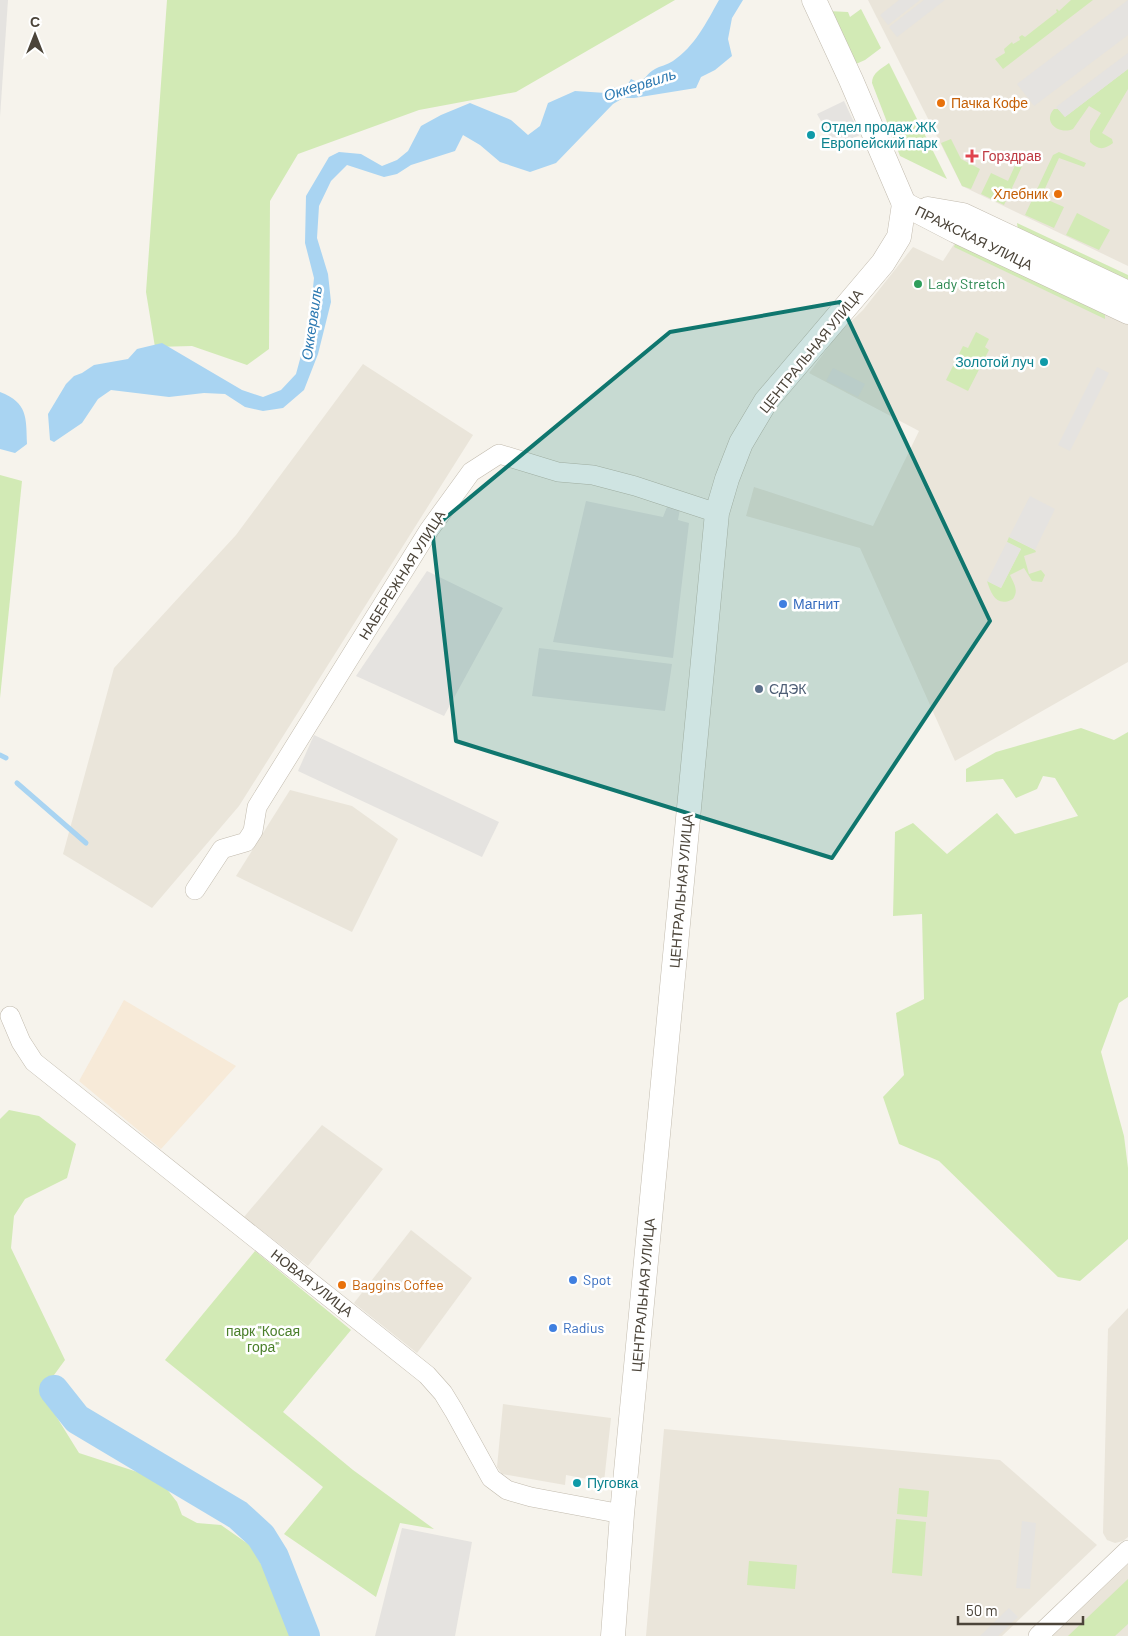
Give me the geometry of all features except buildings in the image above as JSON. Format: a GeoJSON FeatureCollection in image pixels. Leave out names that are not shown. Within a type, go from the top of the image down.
{"type":"FeatureCollection","features":[{"type":"Feature","properties":{"kind":"street"},"geometry":{"type":"LineString","coordinates":[[814,0],[851,80],[904,204]]}},
{"type":"Feature","properties":{"kind":"street","name":"ПРАЖСКАЯ УЛИЦА"},"geometry":{"type":"LineString","coordinates":[[904,204],[1128,312]]}},
{"type":"Feature","properties":{"kind":"street","name":"ПРАЖСКАЯ УЛИЦА"},"geometry":{"type":"LineString","coordinates":[[904,204],[963,216],[1128,294]]}},
{"type":"Feature","properties":{"kind":"street","name":"ЦЕНТРАЛЬНАЯ УЛИЦА"},"geometry":{"type":"LineString","coordinates":[[613,1636],[622,1514],[717,513],[727,479],[741,444],[766,401],[883,263],[899,237],[904,204]]}},
{"type":"Feature","properties":{"kind":"street"},"geometry":{"type":"LineString","coordinates":[[899,237],[913,230],[943,224]]}},
{"type":"Feature","properties":{"kind":"street","name":"НАБЕРЕЖНАЯ УЛИЦА"},"geometry":{"type":"LineString","coordinates":[[195,890],[222,849],[246,842],[253,831],[257,807],[429,530],[470,472],[499,454],[558,472],[593,475],[635,486],[717,513]]}},
{"type":"Feature","properties":{"kind":"street","name":"НОВАЯ УЛИЦА"},"geometry":{"type":"LineString","coordinates":[[10,1016],[21,1042],[34,1062],[427,1375],[443,1393],[491,1478],[507,1490],[531,1497],[622,1514]]}},
{"type":"Feature","properties":{"kind":"street"},"geometry":{"type":"LineString","coordinates":[[1038,1636],[1128,1550]]}},
{"type":"Feature","properties":{"kind":"highlighted area"},"geometry":{"type":"Polygon","coordinates":[[[840,302],[990,621],[832,858],[456,741],[432,529],[670,332],[840,302]]]}},
{"type":"Feature","properties":{"kind":"shaded area"},"geometry":{"type":"Polygon","coordinates":[[[0,0],[8,0],[0,117],[0,0]]]}},
{"type":"Feature","properties":{"kind":"shaded area"},"geometry":{"type":"Polygon","coordinates":[[[868,0],[1128,0],[1128,266],[962,186],[868,0]]]}},
{"type":"Feature","properties":{"kind":"shaded area"},"geometry":{"type":"Polygon","coordinates":[[[899,0],[920,0],[888,25],[880,15],[899,0]]]}},
{"type":"Feature","properties":{"kind":"shaded area"},"geometry":{"type":"Polygon","coordinates":[[[924,0],[945,0],[897,37],[889,27],[924,0]]]}},
{"type":"Feature","properties":{"kind":"shaded area"},"geometry":{"type":"Polygon","coordinates":[[[1128,0],[1128,35],[1034,106],[1017,84],[1128,0]]]}},
{"type":"Feature","properties":{"kind":"shaded area"},"geometry":{"type":"Polygon","coordinates":[[[1128,53],[1128,69],[1065,117],[1056,107],[1128,53]]]}},
{"type":"Feature","properties":{"kind":"shaded area"},"geometry":{"type":"Polygon","coordinates":[[[844,101],[860,135],[835,146],[817,114],[844,101]]]}},
{"type":"Feature","properties":{"kind":"shaded area"},"geometry":{"type":"Polygon","coordinates":[[[956,241],[1128,323],[1128,662],[955,761],[860,548],[746,516],[754,487],[873,526],[919,431],[809,373],[838,334],[863,310],[913,247],[943,261],[956,241]]]}},
{"type":"Feature","properties":{"kind":"shaded area"},"geometry":{"type":"Polygon","coordinates":[[[363,364],[473,435],[239,806],[152,908],[63,854],[114,668],[236,535],[363,364]]]}},
{"type":"Feature","properties":{"kind":"shaded area"},"geometry":{"type":"Polygon","coordinates":[[[1097,367],[1109,373],[1070,451],[1058,445],[1097,367]]]}},
{"type":"Feature","properties":{"kind":"shaded area"},"geometry":{"type":"Polygon","coordinates":[[[833,368],[865,384],[858,397],[826,381],[833,368]]]}},
{"type":"Feature","properties":{"kind":"shaded area"},"geometry":{"type":"Polygon","coordinates":[[[1030,496],[1055,509],[1035,550],[1009,537],[1030,496]]]}},
{"type":"Feature","properties":{"kind":"shaded area"},"geometry":{"type":"Polygon","coordinates":[[[586,501],[663,517],[667,507],[680,509],[678,520],[689,523],[673,658],[553,642],[586,501]]]}},
{"type":"Feature","properties":{"kind":"shaded area"},"geometry":{"type":"Polygon","coordinates":[[[1007,542],[1021,549],[1001,588],[987,581],[1007,542]]]}},
{"type":"Feature","properties":{"kind":"shaded area"},"geometry":{"type":"Polygon","coordinates":[[[427,571],[503,608],[444,716],[356,676],[427,571]]]}},
{"type":"Feature","properties":{"kind":"shaded area"},"geometry":{"type":"Polygon","coordinates":[[[539,648],[672,664],[665,711],[532,696],[539,648]]]}},
{"type":"Feature","properties":{"kind":"shaded area"},"geometry":{"type":"Polygon","coordinates":[[[314,735],[499,822],[482,857],[298,771],[314,735]]]}},
{"type":"Feature","properties":{"kind":"shaded area"},"geometry":{"type":"Polygon","coordinates":[[[290,790],[352,806],[398,839],[352,932],[236,876],[290,790]]]}},
{"type":"Feature","properties":{"kind":"shaded area"},"geometry":{"type":"Polygon","coordinates":[[[124,1000],[236,1066],[161,1149],[79,1081],[124,1000]]]}},
{"type":"Feature","properties":{"kind":"shaded area"},"geometry":{"type":"Polygon","coordinates":[[[322,1125],[383,1169],[308,1266],[244,1217],[322,1125]]]}},
{"type":"Feature","properties":{"kind":"shaded area"},"geometry":{"type":"Polygon","coordinates":[[[411,1230],[472,1278],[417,1353],[354,1303],[411,1230]]]}},
{"type":"Feature","properties":{"kind":"shaded area"},"geometry":{"type":"Polygon","coordinates":[[[1128,1308],[1128,1537],[1123,1541],[1115,1543],[1107,1540],[1103,1533],[1108,1329],[1128,1308]]]}},
{"type":"Feature","properties":{"kind":"shaded area"},"geometry":{"type":"Polygon","coordinates":[[[503,1404],[611,1418],[604,1482],[566,1475],[565,1485],[502,1474],[497,1467],[503,1404]]]}},
{"type":"Feature","properties":{"kind":"shaded area"},"geometry":{"type":"Polygon","coordinates":[[[664,1429],[1000,1460],[1097,1545],[1002,1636],[646,1636],[664,1429]]]}},
{"type":"Feature","properties":{"kind":"shaded area"},"geometry":{"type":"Polygon","coordinates":[[[1022,1521],[1036,1523],[1030,1589],[1016,1588],[1022,1521]]]}},
{"type":"Feature","properties":{"kind":"shaded area"},"geometry":{"type":"Polygon","coordinates":[[[402,1528],[472,1542],[455,1636],[375,1636],[402,1528]]]}},
{"type":"Feature","properties":{"kind":"shaded area"},"geometry":{"type":"Polygon","coordinates":[[[1128,1561],[1128,1636],[1049,1636],[1128,1561]]]}},
{"type":"Feature","properties":{"kind":"shaded area"},"geometry":{"type":"Polygon","coordinates":[[[1009,1608],[1018,1617],[998,1636],[980,1636],[1009,1608]]]}},
{"type":"Feature","properties":{"kind":"green space"},"geometry":{"type":"Polygon","coordinates":[[[167,0],[675,0],[516,92],[419,110],[298,154],[270,201],[269,349],[247,365],[192,346],[155,347],[146,292],[167,0]]]}},
{"type":"Feature","properties":{"kind":"green space"},"geometry":{"type":"Polygon","coordinates":[[[1071,0],[1093,0],[1003,69],[995,59],[1005,53],[1004,49],[1012,42],[1013,44],[1020,40],[1019,37],[1022,35],[1025,37],[1057,12],[1057,9],[1059,11],[1071,0]]]}},
{"type":"Feature","properties":{"kind":"green space"},"geometry":{"type":"Polygon","coordinates":[[[861,9],[881,48],[856,64],[828,11],[848,12],[850,17],[861,9]]]}},
{"type":"Feature","properties":{"kind":"green space"},"geometry":{"type":"Polygon","coordinates":[[[889,63],[947,179],[900,156],[872,83],[875,74],[889,63]]]}},
{"type":"Feature","properties":{"kind":"green space"},"geometry":{"type":"Polygon","coordinates":[[[1128,69],[1128,89],[1102,133],[1112,139],[1113,143],[1104,148],[1098,148],[1090,142],[1090,131],[1101,113],[1089,106],[1073,129],[1058,129],[1051,123],[1050,118],[1054,109],[1058,109],[1065,117],[1128,69]]]}},
{"type":"Feature","properties":{"kind":"green space"},"geometry":{"type":"Polygon","coordinates":[[[951,139],[961,159],[980,169],[971,189],[962,186],[941,143],[951,139]]]}},
{"type":"Feature","properties":{"kind":"green space"},"geometry":{"type":"Polygon","coordinates":[[[1059,152],[1086,163],[1084,167],[1059,158],[1041,197],[1064,207],[1054,228],[1025,215],[1053,155],[1059,152]]]}},
{"type":"Feature","properties":{"kind":"green space"},"geometry":{"type":"Polygon","coordinates":[[[1018,159],[1024,162],[1004,205],[981,194],[991,173],[1008,181],[1018,159]]]}},
{"type":"Feature","properties":{"kind":"green space"},"geometry":{"type":"Polygon","coordinates":[[[1077,213],[1110,230],[1099,250],[1066,235],[1077,213]]]}},
{"type":"Feature","properties":{"kind":"green space"},"geometry":{"type":"Polygon","coordinates":[[[1017,223],[1128,275],[1128,284],[1018,231],[1017,223]]]}},
{"type":"Feature","properties":{"kind":"green space"},"geometry":{"type":"Polygon","coordinates":[[[956,241],[1105,314],[1105,319],[954,247],[956,241]]]}},
{"type":"Feature","properties":{"kind":"green space"},"geometry":{"type":"Polygon","coordinates":[[[976,332],[989,339],[985,347],[989,350],[968,391],[946,380],[963,346],[968,348],[976,332]]]}},
{"type":"Feature","properties":{"kind":"green space"},"geometry":{"type":"Polygon","coordinates":[[[0,475],[22,481],[0,698],[0,475]]]}},
{"type":"Feature","properties":{"kind":"green space"},"geometry":{"type":"Polygon","coordinates":[[[1009,537],[1035,550],[1036,552],[1024,556],[1029,574],[1041,570],[1045,575],[1042,582],[1032,581],[1024,568],[1010,575],[1016,593],[1013,599],[1003,602],[993,595],[987,581],[1001,588],[1021,549],[1007,542],[1009,537]]]}},
{"type":"Feature","properties":{"kind":"green space"},"geometry":{"type":"Polygon","coordinates":[[[1081,728],[1114,740],[1128,732],[1128,997],[1119,1003],[1101,1052],[1124,1136],[1128,1168],[1128,1239],[1080,1281],[1058,1277],[939,1161],[899,1144],[883,1097],[904,1075],[896,1013],[924,999],[922,914],[893,916],[895,832],[913,823],[947,854],[997,813],[1015,834],[1078,816],[1055,778],[1043,776],[1037,789],[1016,798],[1003,779],[966,782],[966,769],[996,752],[1081,728]]]}},
{"type":"Feature","properties":{"kind":"green space"},"geometry":{"type":"Polygon","coordinates":[[[9,1110],[39,1116],[76,1144],[67,1178],[25,1199],[14,1216],[11,1248],[65,1360],[46,1386],[56,1416],[79,1453],[159,1479],[177,1502],[182,1515],[197,1523],[221,1525],[251,1546],[281,1600],[295,1636],[0,1636],[0,1119],[9,1110]]]}},
{"type":"Feature","properties":{"kind":"green space","name":"парк \"Косая гора\""},"geometry":{"type":"Polygon","coordinates":[[[255,1251],[351,1330],[283,1412],[353,1470],[434,1529],[400,1523],[376,1597],[284,1534],[323,1487],[165,1360],[255,1251]]]}},
{"type":"Feature","properties":{"kind":"green space"},"geometry":{"type":"Polygon","coordinates":[[[899,1488],[929,1491],[927,1517],[897,1514],[899,1488]]]}},
{"type":"Feature","properties":{"kind":"green space"},"geometry":{"type":"Polygon","coordinates":[[[896,1519],[926,1522],[922,1576],[892,1573],[896,1519]]]}},
{"type":"Feature","properties":{"kind":"green space"},"geometry":{"type":"Polygon","coordinates":[[[749,1561],[797,1565],[795,1589],[747,1585],[749,1561]]]}},
{"type":"Feature","properties":{"kind":"green space"},"geometry":{"type":"Polygon","coordinates":[[[1128,1579],[1128,1624],[1115,1636],[1068,1636],[1128,1579]]]}},
{"type":"Feature","properties":{"kind":"water","name":"Оккервиль"},"geometry":{"type":"Polygon","coordinates":[[[719,0],[743,0],[732,18],[728,39],[732,56],[715,70],[701,77],[696,88],[623,98],[613,104],[556,163],[530,172],[500,162],[480,145],[463,135],[455,151],[411,165],[397,174],[384,177],[347,165],[331,181],[319,206],[317,238],[328,274],[331,302],[318,354],[304,390],[283,408],[263,411],[245,407],[225,394],[204,393],[169,397],[111,390],[98,399],[82,423],[54,442],[50,440],[48,414],[66,384],[74,376],[94,365],[128,359],[137,349],[162,343],[242,390],[263,397],[281,390],[296,374],[309,326],[314,278],[305,243],[306,196],[329,157],[339,152],[361,154],[382,166],[397,160],[408,151],[421,126],[470,103],[511,120],[528,135],[540,126],[548,103],[575,91],[606,93],[610,89],[625,89],[631,79],[637,82],[640,81],[652,71],[673,61],[694,41],[719,0]]]}},
{"type":"Feature","properties":{"kind":"water"},"geometry":{"type":"Polygon","coordinates":[[[0,392],[16,401],[24,412],[27,444],[15,453],[0,449],[0,392]]]}},
{"type":"Feature","properties":{"kind":"waterway"},"geometry":{"type":"LineString","coordinates":[[0,755],[6,758]]}},
{"type":"Feature","properties":{"kind":"waterway"},"geometry":{"type":"LineString","coordinates":[[17,783],[86,843]]}},
{"type":"Feature","properties":{"kind":"waterway"},"geometry":{"type":"LineString","coordinates":[[54,1390],[77,1419],[238,1515],[261,1536],[274,1557],[305,1636]]}},
{"type":"Feature","properties":{"kind":"place","name":"Пачка Кофе"},"geometry":{"type":"Point","coordinates":[941,103]}},
{"type":"Feature","properties":{"kind":"place","name":"Отдел продаж ЖК Европейский парк"},"geometry":{"type":"Point","coordinates":[811,135]}},
{"type":"Feature","properties":{"kind":"place","name":"Горздрав"},"geometry":{"type":"Point","coordinates":[972,156]}},
{"type":"Feature","properties":{"kind":"place","name":"Хлебник"},"geometry":{"type":"Point","coordinates":[1058,194]}},
{"type":"Feature","properties":{"kind":"place","name":"Lady Stretch"},"geometry":{"type":"Point","coordinates":[918,284]}},
{"type":"Feature","properties":{"kind":"place","name":"Золотой луч"},"geometry":{"type":"Point","coordinates":[1044,362]}},
{"type":"Feature","properties":{"kind":"place","name":"Магнит"},"geometry":{"type":"Point","coordinates":[783,604]}},
{"type":"Feature","properties":{"kind":"place","name":"СДЭК"},"geometry":{"type":"Point","coordinates":[759,689]}},
{"type":"Feature","properties":{"kind":"place","name":"Spot"},"geometry":{"type":"Point","coordinates":[573,1280]}},
{"type":"Feature","properties":{"kind":"place","name":"Baggins Coffee"},"geometry":{"type":"Point","coordinates":[342,1285]}},
{"type":"Feature","properties":{"kind":"place","name":"Radius"},"geometry":{"type":"Point","coordinates":[553,1328]}},
{"type":"Feature","properties":{"kind":"place","name":"Пуговка"},"geometry":{"type":"Point","coordinates":[577,1483]}}]}
